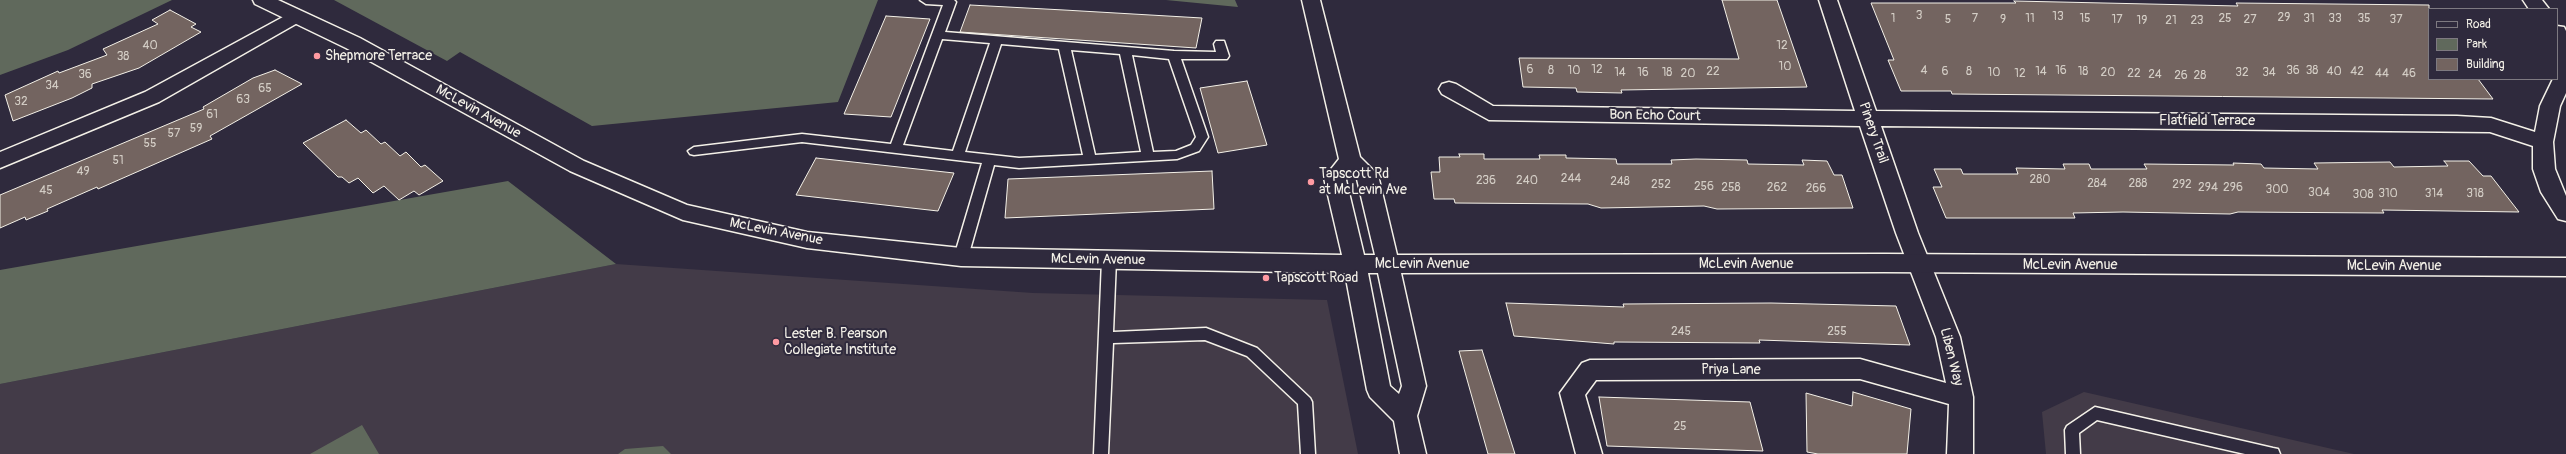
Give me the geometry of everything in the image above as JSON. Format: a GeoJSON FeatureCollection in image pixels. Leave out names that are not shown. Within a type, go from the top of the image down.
{"type":"FeatureCollection","features":[{"type":"Feature","properties":{"kind":"street","name":"McLevin Avenue"},"geometry":{"type":"LineString","coordinates":[[262,0],[294,17],[353,43],[577,166],[683,212],[807,240],[961,257],[1388,265],[2566,267]]}},
{"type":"Feature","properties":{"kind":"street"},"geometry":{"type":"LineString","coordinates":[[1311,0],[1350,161],[1367,175],[1388,265],[1414,386],[1405,416],[1413,454]]}},
{"type":"Feature","properties":{"kind":"street","name":"Pinery Trail"},"geometry":{"type":"LineString","coordinates":[[1828,0],[1919,265]]}},
{"type":"Feature","properties":{"kind":"street"},"geometry":{"type":"LineString","coordinates":[[2532,0],[2538,8]]}},
{"type":"Feature","properties":{"kind":"street"},"geometry":{"type":"LineString","coordinates":[[0,160],[152,97],[294,17]]}},
{"type":"Feature","properties":{"kind":"street"},"geometry":{"type":"LineString","coordinates":[[2558,34],[2565,49],[2566,72],[2550,106],[2543,142],[2544,169],[2552,192],[2566,213]]}},
{"type":"Feature","properties":{"kind":"street","name":"Bon Echo Court"},"geometry":{"type":"LineString","coordinates":[[1449,89],[1489,113],[1868,118]]}},
{"type":"Feature","properties":{"kind":"street","name":"Flatfield Terrace"},"geometry":{"type":"LineString","coordinates":[[1868,118],[2457,122],[2491,125],[2543,142]]}},
{"type":"Feature","properties":{"kind":"street"},"geometry":{"type":"LineString","coordinates":[[1350,161],[1335,178],[1355,264],[1378,390],[1405,416]]}},
{"type":"Feature","properties":{"kind":"street","name":"Liben Way"},"geometry":{"type":"LineString","coordinates":[[1919,265],[1948,337],[1961,397],[1960,454]]}},
{"type":"Feature","properties":{"kind":"street","name":"Priya Lane"},"geometry":{"type":"LineString","coordinates":[[1589,454],[1572,393],[1590,370],[1860,369],[1961,397]]}},
{"type":"Feature","properties":{"kind":"lane"},"geometry":{"type":"LineString","coordinates":[[895,149],[950,2],[926,0]]}},
{"type":"Feature","properties":{"kind":"lane"},"geometry":{"type":"LineString","coordinates":[[938,35],[1174,55],[1223,56],[1220,44]]}},
{"type":"Feature","properties":{"kind":"lane"},"geometry":{"type":"LineString","coordinates":[[958,156],[997,40]]}},
{"type":"Feature","properties":{"kind":"lane"},"geometry":{"type":"LineString","coordinates":[[1064,46],[1090,159]]}},
{"type":"Feature","properties":{"kind":"lane"},"geometry":{"type":"LineString","coordinates":[[1125,50],[1148,156]]}},
{"type":"Feature","properties":{"kind":"lane"},"geometry":{"type":"LineString","coordinates":[[694,151],[802,138],[1019,163],[1177,155],[1195,148],[1202,137],[1174,55]]}},
{"type":"Feature","properties":{"kind":"lane"},"geometry":{"type":"LineString","coordinates":[[961,257],[989,159]]}},
{"type":"Feature","properties":{"kind":"lane"},"geometry":{"type":"LineString","coordinates":[[1101,454],[1109,260]]}},
{"type":"Feature","properties":{"kind":"lane"},"geometry":{"type":"LineString","coordinates":[[1106,338],[1206,334],[1252,352],[1305,402],[1308,454]]}},
{"type":"Feature","properties":{"kind":"lane"},"geometry":{"type":"LineString","coordinates":[[2073,454],[2072,430],[2095,413],[2273,454]]}},
{"type":"Feature","properties":{"kind":"shaded area","name":"Lester B. Pearson Collegiate Institute"},"geometry":{"type":"Polygon","coordinates":[[[616,264],[1033,293],[1327,300],[1358,454],[0,454],[0,384],[616,264]]]}},
{"type":"Feature","properties":{"kind":"shaded area"},"geometry":{"type":"Polygon","coordinates":[[[2084,392],[2354,454],[2046,454],[2042,412],[2084,392]]]}},
{"type":"Feature","properties":{"kind":"green space"},"geometry":{"type":"Polygon","coordinates":[[[0,0],[172,0],[68,50],[0,75],[0,0]]]}},
{"type":"Feature","properties":{"kind":"green space"},"geometry":{"type":"Polygon","coordinates":[[[334,0],[878,0],[838,102],[592,126],[460,52],[447,61],[334,0]]]}},
{"type":"Feature","properties":{"kind":"green space"},"geometry":{"type":"Polygon","coordinates":[[[1166,0],[1235,0],[1238,7],[1166,0]]]}},
{"type":"Feature","properties":{"kind":"green space"},"geometry":{"type":"Polygon","coordinates":[[[508,181],[616,264],[0,384],[0,270],[508,181]]]}},
{"type":"Feature","properties":{"kind":"green space"},"geometry":{"type":"Polygon","coordinates":[[[362,425],[379,454],[310,454],[362,425]]]}},
{"type":"Feature","properties":{"kind":"green space"},"geometry":{"type":"Polygon","coordinates":[[[663,446],[671,454],[618,454],[625,449],[663,446]]]}},
{"type":"Feature","properties":{"kind":"building"},"geometry":{"type":"Polygon","coordinates":[[[1722,0],[1777,0],[1807,87],[1621,90],[1622,93],[1577,92],[1576,88],[1523,87],[1519,58],[1739,59],[1722,0]]]}},
{"type":"Feature","properties":{"kind":"building"},"geometry":{"type":"Polygon","coordinates":[[[2014,1],[2238,6],[2236,3],[2429,5],[2428,80],[2479,80],[2493,99],[1952,94],[1951,91],[1901,91],[1888,60],[1894,60],[1871,3],[2016,3],[2014,1]]]}},
{"type":"Feature","properties":{"kind":"building"},"geometry":{"type":"Polygon","coordinates":[[[970,5],[1202,18],[1196,48],[960,32],[970,5]]]}},
{"type":"Feature","properties":{"kind":"building"},"geometry":{"type":"Polygon","coordinates":[[[170,10],[196,24],[191,27],[201,32],[139,68],[92,84],[92,88],[72,98],[13,121],[5,95],[58,71],[59,73],[107,55],[103,49],[158,24],[152,20],[170,10]]]}},
{"type":"Feature","properties":{"kind":"building"},"geometry":{"type":"Polygon","coordinates":[[[886,16],[930,19],[891,117],[844,114],[886,16]]]}},
{"type":"Feature","properties":{"kind":"building"},"geometry":{"type":"Polygon","coordinates":[[[275,70],[302,84],[210,136],[212,139],[98,189],[97,187],[47,209],[48,211],[26,220],[25,217],[0,228],[0,195],[204,109],[203,107],[253,78],[275,70]]]}},
{"type":"Feature","properties":{"kind":"building"},"geometry":{"type":"Polygon","coordinates":[[[1247,81],[1267,145],[1218,153],[1200,88],[1247,81]]]}},
{"type":"Feature","properties":{"kind":"building"},"geometry":{"type":"Polygon","coordinates":[[[346,120],[361,133],[366,130],[381,144],[385,142],[400,156],[406,152],[421,167],[425,165],[443,181],[419,195],[414,191],[399,200],[384,186],[373,193],[358,178],[349,183],[342,177],[338,177],[303,143],[346,120]]]}},
{"type":"Feature","properties":{"kind":"building"},"geometry":{"type":"Polygon","coordinates":[[[1459,154],[1484,154],[1484,159],[1540,159],[1539,155],[1566,155],[1566,158],[1616,159],[1617,164],[1672,164],[1671,160],[1696,159],[1747,160],[1748,164],[1804,165],[1802,160],[1827,161],[1834,175],[1842,175],[1853,208],[1717,209],[1704,206],[1601,208],[1588,204],[1455,203],[1454,199],[1434,199],[1431,172],[1440,172],[1439,157],[1460,157],[1459,154]]]}},
{"type":"Feature","properties":{"kind":"building"},"geometry":{"type":"Polygon","coordinates":[[[816,158],[954,173],[938,211],[796,195],[816,158]]]}},
{"type":"Feature","properties":{"kind":"building"},"geometry":{"type":"Polygon","coordinates":[[[2444,161],[2469,161],[2483,176],[2491,176],[2519,212],[2382,210],[2384,213],[2238,212],[2230,214],[2123,212],[2073,213],[2075,218],[1946,218],[1933,187],[1942,187],[1934,169],[1961,169],[1963,174],[2018,174],[2016,168],[2065,169],[2063,164],[2089,164],[2091,169],[2147,169],[2144,164],[2234,165],[2233,163],[2261,164],[2264,168],[2318,169],[2314,163],[2390,162],[2394,167],[2448,166],[2444,161]]]}},
{"type":"Feature","properties":{"kind":"building"},"geometry":{"type":"Polygon","coordinates":[[[1212,171],[1214,209],[1005,218],[1008,179],[1212,171]]]}},
{"type":"Feature","properties":{"kind":"building"},"geometry":{"type":"Polygon","coordinates":[[[1506,303],[1624,307],[1623,304],[1771,303],[1896,306],[1910,345],[1759,340],[1760,343],[1614,342],[1614,344],[1514,336],[1506,303]]]}},
{"type":"Feature","properties":{"kind":"building"},"geometry":{"type":"Polygon","coordinates":[[[1482,350],[1515,454],[1488,454],[1459,351],[1482,350]]]}},
{"type":"Feature","properties":{"kind":"building"},"geometry":{"type":"Polygon","coordinates":[[[1853,392],[1911,409],[1907,454],[1818,454],[1807,452],[1806,393],[1852,406],[1853,392]]]}},
{"type":"Feature","properties":{"kind":"building"},"geometry":{"type":"Polygon","coordinates":[[[1599,397],[1750,402],[1763,451],[1607,446],[1599,397]]]}},
{"type":"Feature","properties":{"kind":"place","name":"Shepmore Terrace"},"geometry":{"type":"Point","coordinates":[317,56]}},
{"type":"Feature","properties":{"kind":"place","name":"Tapscott Rd at McLevin Ave"},"geometry":{"type":"Point","coordinates":[1311,182]}},
{"type":"Feature","properties":{"kind":"place","name":"Tapscott Road"},"geometry":{"type":"Point","coordinates":[1266,278]}},
{"type":"Feature","properties":{"kind":"place","name":"Lester B. Pearson Collegiate Institute"},"geometry":{"type":"Point","coordinates":[776,342]}}]}
